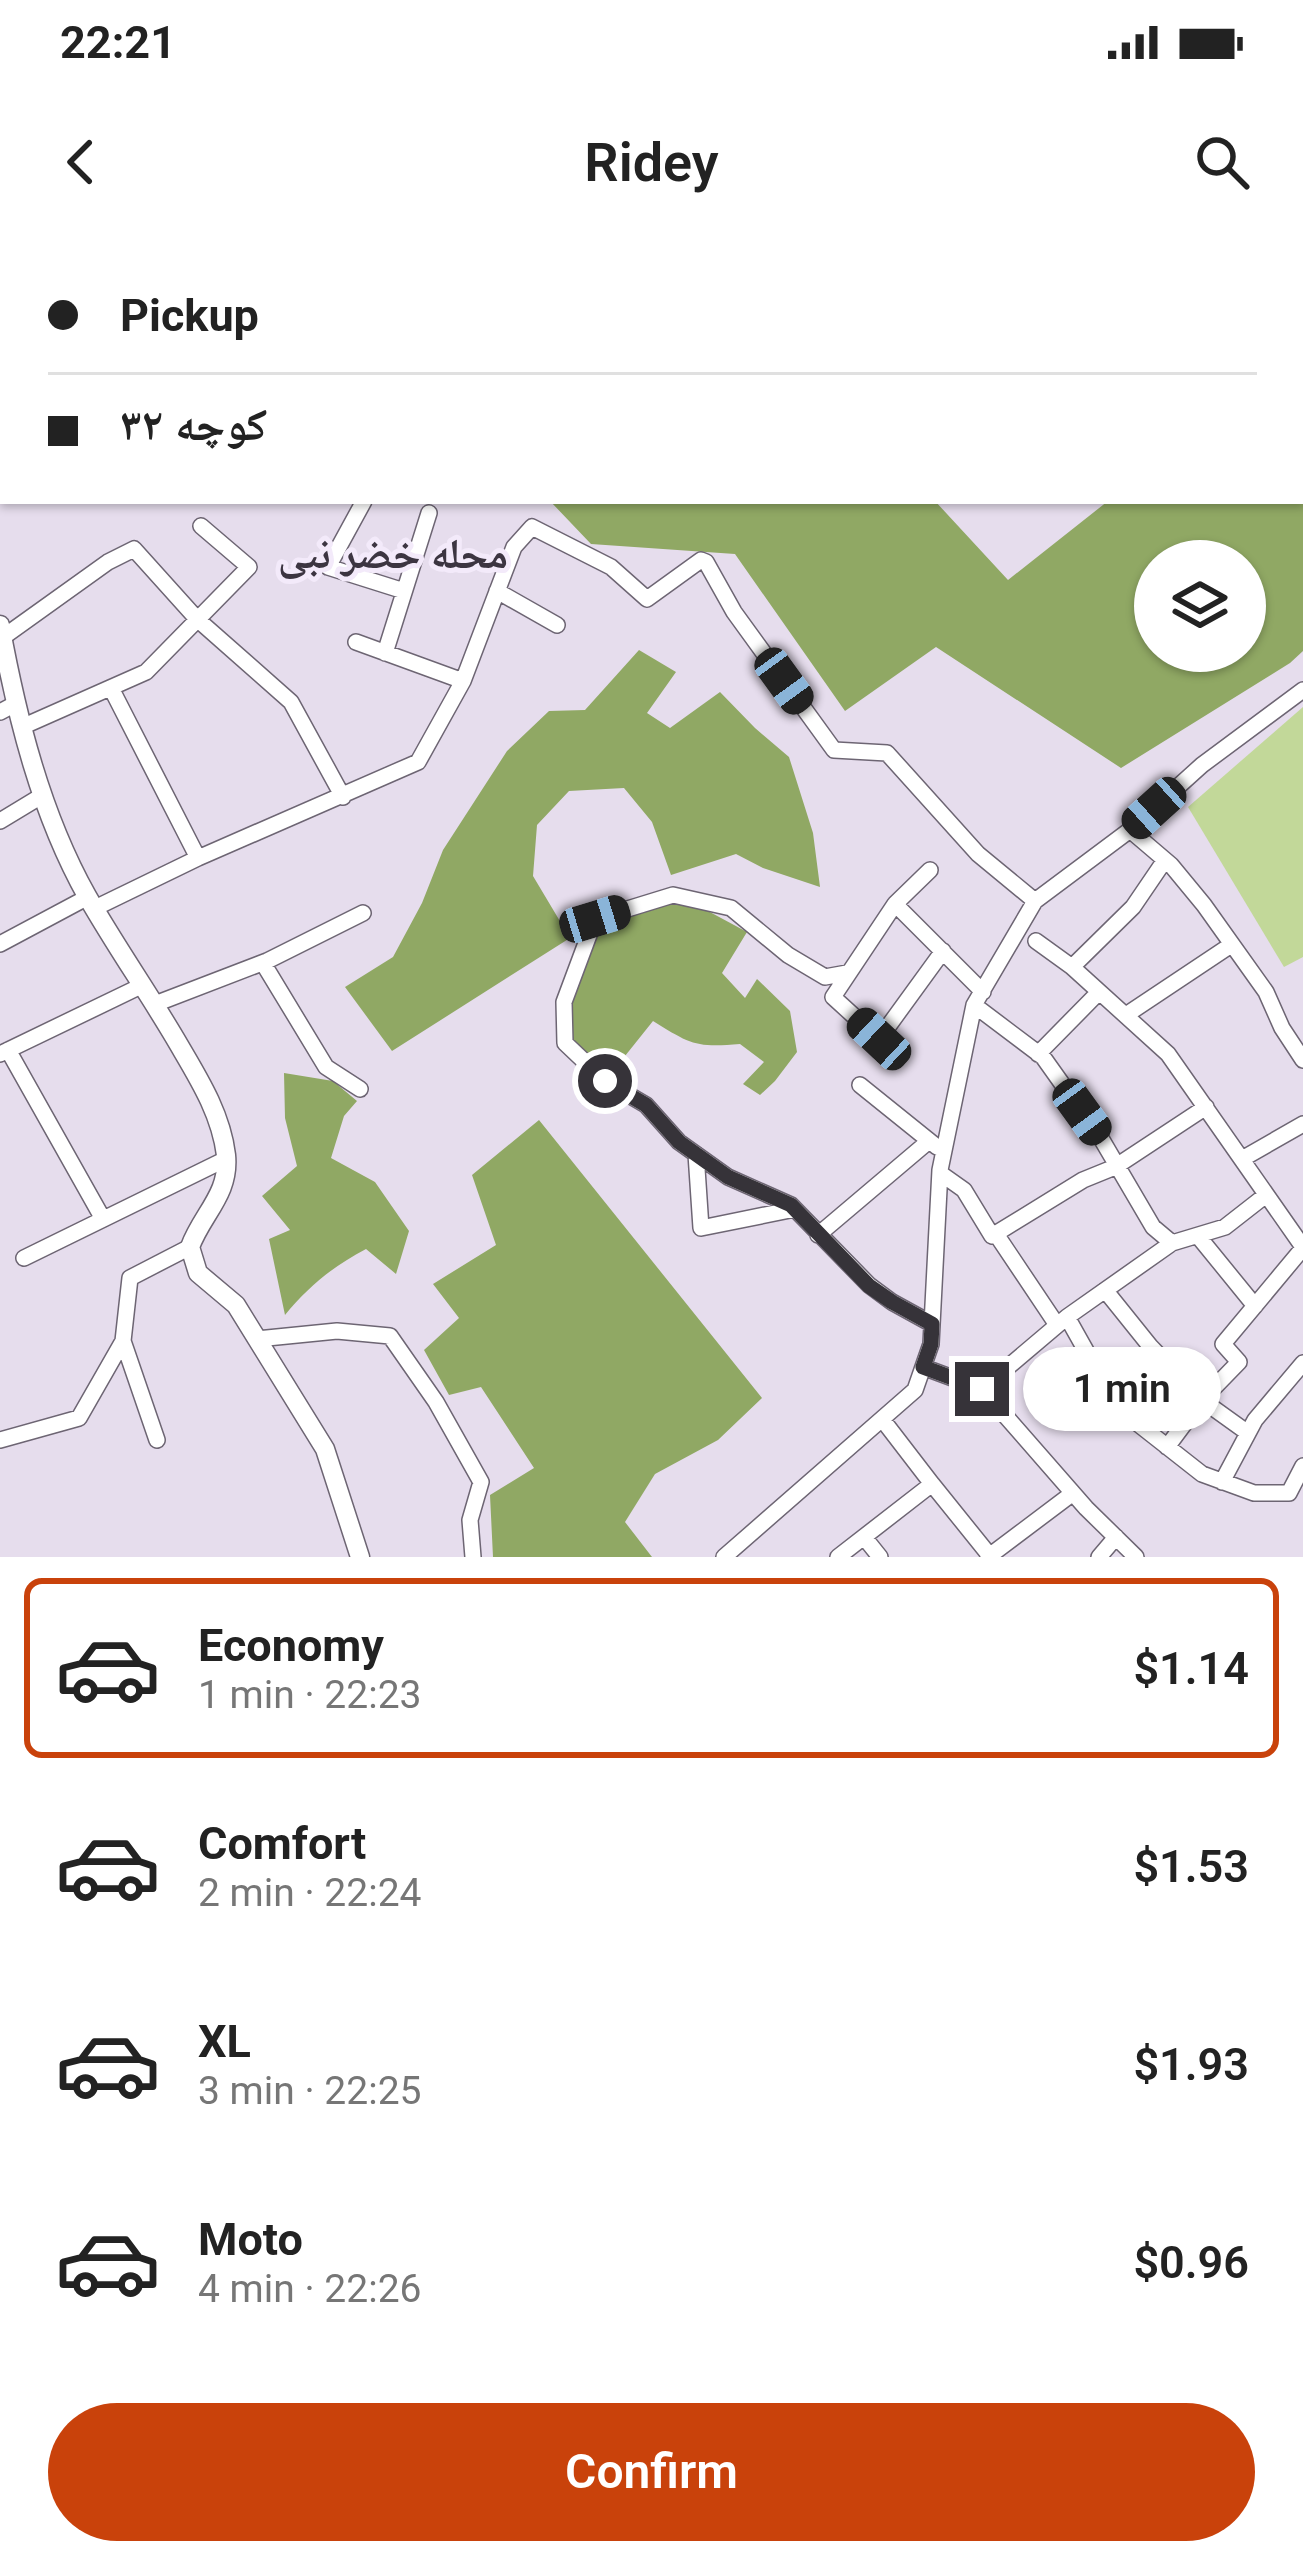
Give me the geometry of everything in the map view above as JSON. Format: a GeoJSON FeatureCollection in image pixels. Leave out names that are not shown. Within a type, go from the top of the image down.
{"type":"FeatureCollection","features":[{"type":"Feature","properties":{"kind":"street"},"geometry":{"type":"LineString","coordinates":[[362,504],[328,567],[404,591]]}},
{"type":"Feature","properties":{"kind":"street"},"geometry":{"type":"LineString","coordinates":[[385,653],[429,513]]}},
{"type":"Feature","properties":{"kind":"street"},"geometry":{"type":"LineString","coordinates":[[24,726],[146,672],[249,567],[201,526]]}},
{"type":"Feature","properties":{"kind":"street"},"geometry":{"type":"LineString","coordinates":[[0,944],[418,762],[463,681],[514,547],[532,527],[611,567],[647,599],[701,560],[706,562],[734,612],[834,750],[887,753],[978,854],[1035,901]]}},
{"type":"Feature","properties":{"kind":"street"},"geometry":{"type":"LineString","coordinates":[[0,1440],[79,1418],[123,1341],[130,1278],[190,1247],[219,1197],[226,1159],[218,1118],[53,829],[24,726],[8,707],[1,632],[134,550],[197,619],[290,702],[343,796]]}},
{"type":"Feature","properties":{"kind":"street"},"geometry":{"type":"LineString","coordinates":[[497,591],[557,625]]}},
{"type":"Feature","properties":{"kind":"street"},"geometry":{"type":"LineString","coordinates":[[356,642],[463,681]]}},
{"type":"Feature","properties":{"kind":"street"},"geometry":{"type":"LineString","coordinates":[[110,688],[198,859]]}},
{"type":"Feature","properties":{"kind":"street"},"geometry":{"type":"LineString","coordinates":[[724,1557],[915,1390],[931,1344],[940,1173],[978,998],[1035,901],[1303,690]]}},
{"type":"Feature","properties":{"kind":"street"},"geometry":{"type":"LineString","coordinates":[[0,821],[44,795]]}},
{"type":"Feature","properties":{"kind":"street"},"geometry":{"type":"LineString","coordinates":[[1130,830],[1165,860],[1204,905],[1295,1033],[1303,1060]]}},
{"type":"Feature","properties":{"kind":"street"},"geometry":{"type":"LineString","coordinates":[[1072,967],[1133,907],[1165,860]]}},
{"type":"Feature","properties":{"kind":"street"},"geometry":{"type":"LineString","coordinates":[[930,870],[896,904],[833,997],[879,1039],[943,951]]}},
{"type":"Feature","properties":{"kind":"street"},"geometry":{"type":"LineString","coordinates":[[847,973],[825,977],[788,956],[731,908],[673,895],[595,919],[564,1002],[565,1043],[605,1081],[646,1105],[679,1142],[728,1177],[795,1209],[869,1286],[932,1324]]}},
{"type":"Feature","properties":{"kind":"street"},"geometry":{"type":"LineString","coordinates":[[896,904],[943,951],[978,998],[1038,1054],[1102,1140],[1153,1227],[1172,1244]]}},
{"type":"Feature","properties":{"kind":"street"},"geometry":{"type":"LineString","coordinates":[[155,1004],[263,963],[363,913]]}},
{"type":"Feature","properties":{"kind":"street"},"geometry":{"type":"LineString","coordinates":[[1036,940],[1168,1054],[1303,1248],[1223,1344],[1239,1362],[1202,1400],[1167,1447]]}},
{"type":"Feature","properties":{"kind":"street"},"geometry":{"type":"LineString","coordinates":[[1126,1015],[1232,945]]}},
{"type":"Feature","properties":{"kind":"street"},"geometry":{"type":"LineString","coordinates":[[263,963],[326,1067],[359,1089]]}},
{"type":"Feature","properties":{"kind":"street"},"geometry":{"type":"LineString","coordinates":[[103,1219],[4,1052],[143,985]]}},
{"type":"Feature","properties":{"kind":"street"},"geometry":{"type":"LineString","coordinates":[[1038,1054],[1099,992]]}},
{"type":"Feature","properties":{"kind":"street"},"geometry":{"type":"LineString","coordinates":[[860,1085],[944,1152]]}},
{"type":"Feature","properties":{"kind":"street"},"geometry":{"type":"LineString","coordinates":[[940,1173],[964,1190],[992,1236],[1084,1180],[1115,1167],[1206,1107]]}},
{"type":"Feature","properties":{"kind":"street"},"geometry":{"type":"LineString","coordinates":[[1242,1159],[1303,1124]]}},
{"type":"Feature","properties":{"kind":"street"},"geometry":{"type":"LineString","coordinates":[[818,1235],[929,1141]]}},
{"type":"Feature","properties":{"kind":"street"},"geometry":{"type":"LineString","coordinates":[[696,1154],[700,1228],[795,1209]]}},
{"type":"Feature","properties":{"kind":"street"},"geometry":{"type":"LineString","coordinates":[[24,1258],[226,1159]]}},
{"type":"Feature","properties":{"kind":"street"},"geometry":{"type":"LineString","coordinates":[[982,1389],[1062,1321],[1172,1244],[1225,1227],[1266,1195]]}},
{"type":"Feature","properties":{"kind":"street"},"geometry":{"type":"LineString","coordinates":[[996,1234],[1062,1321],[1118,1408],[1202,1474],[1255,1493],[1289,1493],[1303,1466]]}},
{"type":"Feature","properties":{"kind":"street"},"geometry":{"type":"LineString","coordinates":[[1198,1236],[1255,1306]]}},
{"type":"Feature","properties":{"kind":"street"},"geometry":{"type":"LineString","coordinates":[[190,1247],[198,1273],[236,1305],[325,1449],[360,1557]]}},
{"type":"Feature","properties":{"kind":"street"},"geometry":{"type":"LineString","coordinates":[[1106,1290],[1150,1346],[1202,1400],[1248,1432]]}},
{"type":"Feature","properties":{"kind":"street"},"geometry":{"type":"LineString","coordinates":[[257,1339],[337,1331],[390,1336],[436,1402],[481,1482],[470,1520],[472,1557]]}},
{"type":"Feature","properties":{"kind":"street"},"geometry":{"type":"LineString","coordinates":[[123,1341],[157,1440]]}},
{"type":"Feature","properties":{"kind":"street"},"geometry":{"type":"LineString","coordinates":[[1222,1482],[1255,1420],[1303,1363]]}},
{"type":"Feature","properties":{"kind":"street"},"geometry":{"type":"LineString","coordinates":[[923,1367],[982,1389],[1072,1493],[1136,1557]]}},
{"type":"Feature","properties":{"kind":"street"},"geometry":{"type":"LineString","coordinates":[[882,1419],[989,1556],[1072,1493]]}},
{"type":"Feature","properties":{"kind":"street"},"geometry":{"type":"LineString","coordinates":[[838,1557],[932,1484]]}},
{"type":"Feature","properties":{"kind":"street"},"geometry":{"type":"LineString","coordinates":[[864,1537],[880,1557]]}},
{"type":"Feature","properties":{"kind":"street"},"geometry":{"type":"LineString","coordinates":[[1099,1557],[1116,1537]]}},
{"type":"Feature","properties":{"kind":"green space"},"geometry":{"type":"Polygon","coordinates":[[[553,504],[938,504],[1008,580],[1104,504],[1303,504],[1303,651],[1121,768],[936,647],[845,711],[735,554],[591,544],[553,504]]]}},
{"type":"Feature","properties":{"kind":"green space"},"geometry":{"type":"Polygon","coordinates":[[[639,650],[676,672],[647,713],[670,728],[720,692],[789,757],[813,833],[820,887],[736,854],[671,875],[652,822],[624,788],[569,791],[537,825],[533,876],[570,938],[392,1051],[345,987],[393,957],[443,850],[507,751],[549,711],[585,710],[639,650]]]}},
{"type":"Feature","properties":{"kind":"green space"},"geometry":{"type":"Polygon","coordinates":[[[1303,707],[1303,957],[1284,967],[1188,807],[1303,707]]]}},
{"type":"Feature","properties":{"kind":"green space"},"geometry":{"type":"Polygon","coordinates":[[[682,897],[747,932],[722,973],[745,998],[757,979],[790,1011],[797,1052],[760,1095],[743,1084],[764,1062],[740,1044],[694,1043],[653,1021],[605,1081],[565,1043],[564,1002],[595,919],[682,897]]]}},
{"type":"Feature","properties":{"kind":"green space"},"geometry":{"type":"Polygon","coordinates":[[[284,1073],[333,1081],[357,1101],[344,1116],[331,1158],[375,1182],[409,1231],[396,1274],[366,1249],[322,1278],[285,1315],[269,1239],[290,1230],[262,1196],[297,1166],[285,1118],[284,1073]]]}},
{"type":"Feature","properties":{"kind":"green space"},"geometry":{"type":"Polygon","coordinates":[[[539,1120],[762,1398],[718,1440],[655,1474],[625,1522],[652,1557],[493,1557],[490,1495],[534,1468],[481,1387],[449,1395],[424,1350],[459,1318],[433,1284],[496,1245],[472,1175],[539,1120]]]}},
{"type":"Feature","properties":{"kind":"district","name":"محله خضر نبی"},"geometry":{"type":"Point","coordinates":[393,553]}},
{"type":"Feature","properties":{"kind":"route"},"geometry":{"type":"LineString","coordinates":[[605,1081],[646,1105],[679,1142],[728,1177],[791,1205],[869,1286],[932,1324],[923,1367],[982,1389]]}}]}
